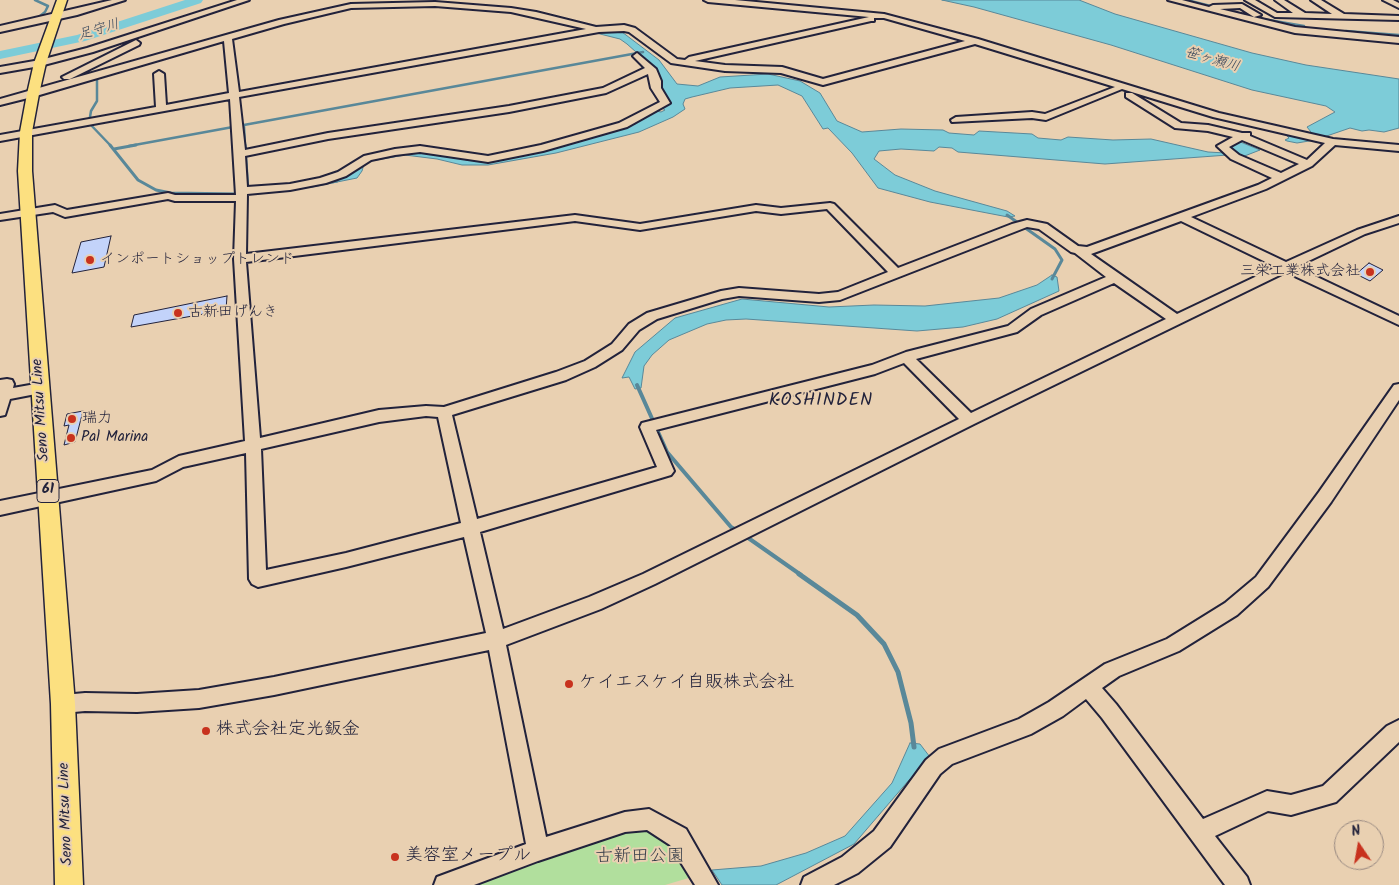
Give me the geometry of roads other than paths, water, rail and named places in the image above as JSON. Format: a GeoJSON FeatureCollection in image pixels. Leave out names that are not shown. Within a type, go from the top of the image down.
{"type":"FeatureCollection","features":[{"type":"Feature","properties":{"kind":"main road","name":"Seno Mitsu Line"},"geometry":{"type":"LineString","coordinates":[[62,0],[41,61],[26,132],[25,172],[63,704],[69,885]]}},
{"type":"Feature","properties":{"kind":"street"},"geometry":{"type":"LineString","coordinates":[[0,28],[54,19],[121,0]]}},
{"type":"Feature","properties":{"kind":"street"},"geometry":{"type":"LineString","coordinates":[[0,70],[90,50],[245,0]]}},
{"type":"Feature","properties":{"kind":"street"},"geometry":{"type":"LineString","coordinates":[[708,0],[853,12],[899,19],[1179,104],[1334,142],[1399,148]]}},
{"type":"Feature","properties":{"kind":"street"},"geometry":{"type":"LineString","coordinates":[[1172,0],[1295,30],[1399,40]]}},
{"type":"Feature","properties":{"kind":"street"},"geometry":{"type":"LineString","coordinates":[[1250,0],[1275,15],[1399,18]]}},
{"type":"Feature","properties":{"kind":"street"},"geometry":{"type":"LineString","coordinates":[[1278,0],[1326,28],[1367,38]]}},
{"type":"Feature","properties":{"kind":"street"},"geometry":{"type":"LineString","coordinates":[[1315,0],[1342,17]]}},
{"type":"Feature","properties":{"kind":"street"},"geometry":{"type":"LineString","coordinates":[[1387,0],[1399,6]]}},
{"type":"Feature","properties":{"kind":"street"},"geometry":{"type":"LineString","coordinates":[[0,102],[35,95],[228,38],[338,8],[435,4],[511,10],[599,29]]}},
{"type":"Feature","properties":{"kind":"street"},"geometry":{"type":"LineString","coordinates":[[680,62],[871,19],[899,19]]}},
{"type":"Feature","properties":{"kind":"street"},"geometry":{"type":"LineString","coordinates":[[0,138],[599,29],[624,28],[632,30],[674,61],[725,68],[782,70],[823,82],[975,41]]}},
{"type":"Feature","properties":{"kind":"street"},"geometry":{"type":"LineString","coordinates":[[1295,30],[1326,28]]}},
{"type":"Feature","properties":{"kind":"street"},"geometry":{"type":"LineString","coordinates":[[228,38],[238,127],[243,153],[244,193],[240,259],[253,447],[258,579],[346,560],[471,528],[666,472],[647,427],[875,369],[906,357],[1012,329],[1036,312],[1115,278]]}},
{"type":"Feature","properties":{"kind":"street"},"geometry":{"type":"LineString","coordinates":[[35,95],[86,67],[141,41]]}},
{"type":"Feature","properties":{"kind":"street"},"geometry":{"type":"LineString","coordinates":[[0,217],[55,208],[65,214],[168,196],[175,198],[244,193],[290,187],[322,181],[342,174],[368,158],[395,152],[420,149],[488,159],[543,148],[616,127],[665,103],[656,88],[656,80],[651,69],[637,56]]}},
{"type":"Feature","properties":{"kind":"street"},"geometry":{"type":"LineString","coordinates":[[243,153],[328,136],[509,109],[606,90],[651,69]]}},
{"type":"Feature","properties":{"kind":"street"},"geometry":{"type":"LineString","coordinates":[[160,74],[161,108]]}},
{"type":"Feature","properties":{"kind":"street"},"geometry":{"type":"LineString","coordinates":[[1102,80],[1106,85],[1118,90],[1179,126],[1208,128],[1242,136],[1308,164]]}},
{"type":"Feature","properties":{"kind":"street"},"geometry":{"type":"LineString","coordinates":[[956,120],[1032,115],[1046,117],[1118,90]]}},
{"type":"Feature","properties":{"kind":"street"},"geometry":{"type":"LineString","coordinates":[[1277,129],[1242,136],[1222,146],[1230,153],[1280,177]]}},
{"type":"Feature","properties":{"kind":"street"},"geometry":{"type":"LineString","coordinates":[[1080,251],[1088,251],[1262,187],[1308,164],[1334,142]]}},
{"type":"Feature","properties":{"kind":"street"},"geometry":{"type":"LineString","coordinates":[[240,259],[575,218],[640,227],[756,208],[781,211],[830,206],[897,274]]}},
{"type":"Feature","properties":{"kind":"street"},"geometry":{"type":"LineString","coordinates":[[1180,216],[1399,321]]}},
{"type":"Feature","properties":{"kind":"street"},"geometry":{"type":"LineString","coordinates":[[63,704],[85,702],[137,703],[199,699],[274,686],[517,633],[595,603],[742,534],[969,420],[1176,320],[1361,232],[1399,219]]}},
{"type":"Feature","properties":{"kind":"street"},"geometry":{"type":"LineString","coordinates":[[0,508],[48,500],[156,475],[179,462],[253,447],[379,416],[426,411],[444,412],[561,376],[590,364],[617,347],[634,328],[652,316],[672,309],[721,295],[739,292],[819,298],[840,296],[1021,225],[1043,226],[1176,320]]}},
{"type":"Feature","properties":{"kind":"street"},"geometry":{"type":"LineString","coordinates":[[906,357],[969,420]]}},
{"type":"Feature","properties":{"kind":"street"},"geometry":{"type":"LineString","coordinates":[[0,411],[2,390],[41,388]]}},
{"type":"Feature","properties":{"kind":"street"},"geometry":{"type":"LineString","coordinates":[[812,885],[850,865],[882,839],[933,767],[946,756],[1024,727],[1056,709],[1112,670],[1173,645],[1231,609],[1262,582],[1325,497],[1399,389]]}},
{"type":"Feature","properties":{"kind":"street"},"geometry":{"type":"LineString","coordinates":[[444,412],[496,639],[538,850]]}},
{"type":"Feature","properties":{"kind":"street"},"geometry":{"type":"LineString","coordinates":[[1087,686],[1109,711],[1239,885]]}},
{"type":"Feature","properties":{"kind":"street"},"geometry":{"type":"LineString","coordinates":[[1199,832],[1267,801],[1291,805],[1329,795],[1399,730]]}},
{"type":"Feature","properties":{"kind":"street"},"geometry":{"type":"LineString","coordinates":[[445,885],[538,850],[625,822],[649,819],[678,837],[707,885]]}},
{"type":"Feature","properties":{"kind":"water","name":"笹ヶ瀬川"},"geometry":{"type":"Polygon","coordinates":[[[942,0],[1079,0],[1115,14],[1252,53],[1306,65],[1399,79],[1399,128],[1384,132],[1362,131],[1350,128],[1315,140],[1297,143],[1287,141],[1285,140],[1289,138],[1287,136],[1310,134],[1311,132],[1307,127],[1335,112],[1326,106],[1252,90],[1111,45],[942,0]]]}},
{"type":"Feature","properties":{"kind":"water"},"geometry":{"type":"Polygon","coordinates":[[[599,31],[622,32],[659,60],[677,84],[698,86],[720,77],[768,74],[800,81],[820,93],[837,121],[862,132],[901,129],[943,130],[949,133],[974,135],[979,131],[1032,134],[1038,138],[1061,140],[1068,137],[1113,140],[1151,139],[1208,152],[1226,153],[1228,155],[1105,164],[958,152],[952,148],[939,147],[934,151],[901,149],[879,151],[874,159],[895,175],[935,191],[1007,211],[1015,216],[1008,217],[930,202],[878,188],[852,153],[828,128],[823,129],[802,96],[778,85],[730,88],[685,99],[683,104],[685,109],[673,117],[639,132],[556,153],[488,165],[462,165],[437,159],[405,155],[371,161],[364,164],[357,178],[332,183],[332,180],[353,172],[365,160],[418,150],[467,160],[492,160],[555,146],[656,111],[661,112],[665,110],[662,108],[670,102],[660,88],[660,79],[654,68],[620,39],[596,33],[599,31]]]}},
{"type":"Feature","properties":{"kind":"water"},"geometry":{"type":"Polygon","coordinates":[[[1238,141],[1260,150],[1242,157],[1226,147],[1238,141]]]}},
{"type":"Feature","properties":{"kind":"water"},"geometry":{"type":"Polygon","coordinates":[[[1052,275],[1057,277],[1059,291],[997,319],[963,327],[917,331],[746,319],[726,320],[707,324],[669,340],[652,355],[644,366],[641,388],[635,389],[629,377],[622,378],[635,352],[675,318],[742,299],[829,307],[874,305],[925,306],[999,298],[1037,285],[1052,275]]]}},
{"type":"Feature","properties":{"kind":"water"},"geometry":{"type":"Polygon","coordinates":[[[910,743],[920,744],[933,761],[909,780],[854,844],[776,885],[722,885],[712,870],[761,866],[806,853],[845,836],[892,783],[910,743]]]}},
{"type":"Feature","properties":{"kind":"waterway"},"geometry":{"type":"LineString","coordinates":[[35,0],[48,6],[45,12],[35,20]]}},
{"type":"Feature","properties":{"kind":"waterway","name":"足守川"},"geometry":{"type":"LineString","coordinates":[[0,55],[80,38],[197,0]]}},
{"type":"Feature","properties":{"kind":"waterway"},"geometry":{"type":"LineString","coordinates":[[1187,0],[1246,15]]}},
{"type":"Feature","properties":{"kind":"waterway"},"geometry":{"type":"LineString","coordinates":[[427,6],[442,6]]}},
{"type":"Feature","properties":{"kind":"waterway"},"geometry":{"type":"LineString","coordinates":[[1257,18],[1304,26]]}},
{"type":"Feature","properties":{"kind":"waterway"},"geometry":{"type":"LineString","coordinates":[[1346,31],[1399,35]]}},
{"type":"Feature","properties":{"kind":"waterway"},"geometry":{"type":"LineString","coordinates":[[129,146],[643,52]]}},
{"type":"Feature","properties":{"kind":"waterway"},"geometry":{"type":"LineString","coordinates":[[97,78],[97,101],[91,111],[89,123],[111,146]]}},
{"type":"Feature","properties":{"kind":"waterway"},"geometry":{"type":"LineString","coordinates":[[244,126],[245,146]]}},
{"type":"Feature","properties":{"kind":"waterway"},"geometry":{"type":"LineString","coordinates":[[110,145],[138,180],[156,190],[171,193],[240,194]]}},
{"type":"Feature","properties":{"kind":"waterway"},"geometry":{"type":"LineString","coordinates":[[114,149],[136,145]]}},
{"type":"Feature","properties":{"kind":"waterway"},"geometry":{"type":"LineString","coordinates":[[245,145],[248,191]]}},
{"type":"Feature","properties":{"kind":"waterway"},"geometry":{"type":"LineString","coordinates":[[312,186],[337,181]]}},
{"type":"Feature","properties":{"kind":"waterway"},"geometry":{"type":"LineString","coordinates":[[1007,215],[1055,249],[1062,260],[1052,279]]}},
{"type":"Feature","properties":{"kind":"waterway"},"geometry":{"type":"LineString","coordinates":[[637,385],[667,452],[731,527],[738,531]]}},
{"type":"Feature","properties":{"kind":"waterway"},"geometry":{"type":"LineString","coordinates":[[744,535],[801,575]]}},
{"type":"Feature","properties":{"kind":"waterway"},"geometry":{"type":"LineString","coordinates":[[799,574],[857,615],[884,644],[898,672],[911,723],[914,747]]}},
{"type":"Feature","properties":{"kind":"place","name":"インポートショップトレンド"},"geometry":{"type":"Point","coordinates":[90,260]}},
{"type":"Feature","properties":{"kind":"place","name":"三栄工業株式会社"},"geometry":{"type":"Point","coordinates":[1370,272]}},
{"type":"Feature","properties":{"kind":"place","name":"古新田げんき"},"geometry":{"type":"Point","coordinates":[178,313]}},
{"type":"Feature","properties":{"kind":"place","name":"瑞力"},"geometry":{"type":"Point","coordinates":[72,419]}},
{"type":"Feature","properties":{"kind":"place","name":"Pal Marina"},"geometry":{"type":"Point","coordinates":[71,438]}},
{"type":"Feature","properties":{"kind":"place","name":"ケイエスケイ自販株式会社"},"geometry":{"type":"Point","coordinates":[569,684]}},
{"type":"Feature","properties":{"kind":"place","name":"株式会社定光鈑金"},"geometry":{"type":"Point","coordinates":[206,731]}},
{"type":"Feature","properties":{"kind":"place","name":"美容室メープル"},"geometry":{"type":"Point","coordinates":[395,857]}},
{"type":"Feature","properties":{"kind":"district","name":"KOSHINDEN"},"geometry":{"type":"Point","coordinates":[821,402]}},
{"type":"Feature","properties":{"kind":"park label","name":"古新田公園"},"geometry":{"type":"Point","coordinates":[640,858]}}]}
